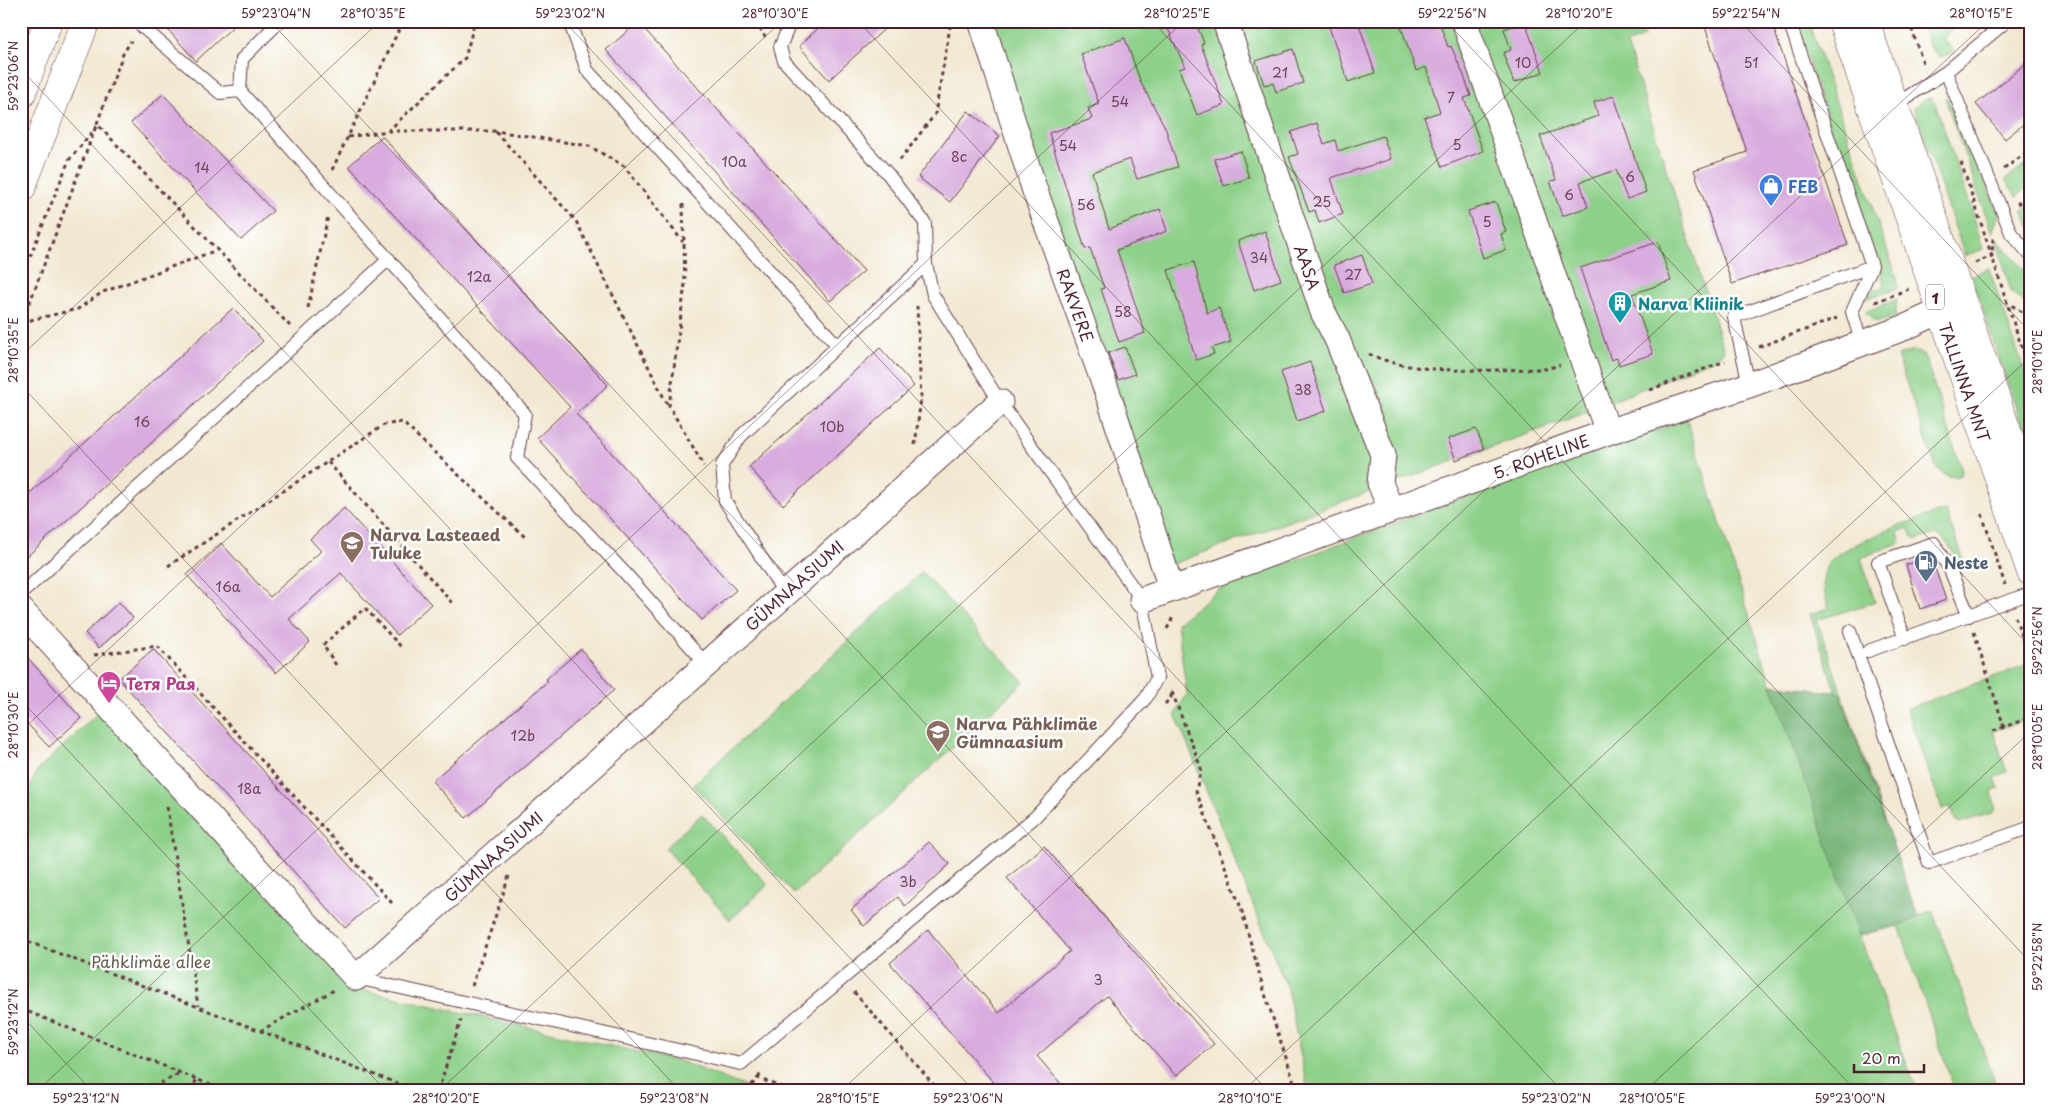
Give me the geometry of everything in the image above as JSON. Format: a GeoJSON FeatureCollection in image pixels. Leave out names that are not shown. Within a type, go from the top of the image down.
{"type":"FeatureCollection","features":[{"type":"Feature","properties":{"kind":"main road"},"geometry":{"type":"LineString","coordinates":[[21,95],[48,21]]}},
{"type":"Feature","properties":{"kind":"main road"},"geometry":{"type":"LineString","coordinates":[[21,189],[86,21]]}},
{"type":"Feature","properties":{"kind":"main road","name":"TALLINNA MNT"},"geometry":{"type":"LineString","coordinates":[[1842,21],[1884,110],[1952,308],[2031,572]]}},
{"type":"Feature","properties":{"kind":"main road","name":"TALLINNA MNT"},"geometry":{"type":"LineString","coordinates":[[1865,21],[1884,110]]}},
{"type":"Feature","properties":{"kind":"main road","name":"TALLINNA MNT"},"geometry":{"type":"LineString","coordinates":[[1952,308],[2031,500]]}},
{"type":"Feature","properties":{"kind":"street","name":"RAKVERE"},"geometry":{"type":"LineString","coordinates":[[981,21],[1035,190],[1110,400],[1175,599]]}},
{"type":"Feature","properties":{"kind":"street","name":"AASA"},"geometry":{"type":"LineString","coordinates":[[1226,21],[1323,312],[1336,339],[1383,455],[1380,483],[1391,510]]}},
{"type":"Feature","properties":{"kind":"street"},"geometry":{"type":"LineString","coordinates":[[1464,21],[1608,432]]}},
{"type":"Feature","properties":{"kind":"street","name":"5. ROHELINE"},"geometry":{"type":"LineString","coordinates":[[1142,600],[1175,599],[1391,510],[1608,432],[1749,385],[1862,344],[1952,308]]}},
{"type":"Feature","properties":{"kind":"street","name":"GÜMNAASIUMI"},"geometry":{"type":"LineString","coordinates":[[356,978],[1000,402]]}},
{"type":"Feature","properties":{"kind":"street"},"geometry":{"type":"LineString","coordinates":[[21,610],[356,978]]}},
{"type":"Feature","properties":{"kind":"lane"},"geometry":{"type":"LineString","coordinates":[[280,21],[242,59],[240,91],[325,185],[525,414],[517,458],[626,574],[706,664]]}},
{"type":"Feature","properties":{"kind":"lane"},"geometry":{"type":"LineString","coordinates":[[570,21],[587,70],[837,345]]}},
{"type":"Feature","properties":{"kind":"lane"},"geometry":{"type":"LineString","coordinates":[[356,978],[741,1064],[1035,817],[1146,698],[1157,678],[1142,600],[1000,402],[933,295],[926,264],[925,222],[888,174],[784,61],[780,47],[791,21]]}},
{"type":"Feature","properties":{"kind":"lane"},"geometry":{"type":"LineString","coordinates":[[1789,21],[1872,266],[1852,312],[1862,344]]}},
{"type":"Feature","properties":{"kind":"lane"},"geometry":{"type":"LineString","coordinates":[[1884,110],[1946,72],[2007,21]]}},
{"type":"Feature","properties":{"kind":"lane"},"geometry":{"type":"LineString","coordinates":[[141,26],[220,93],[240,91]]}},
{"type":"Feature","properties":{"kind":"lane"},"geometry":{"type":"LineString","coordinates":[[1946,72],[2011,233],[2031,256]]}},
{"type":"Feature","properties":{"kind":"lane"},"geometry":{"type":"LineString","coordinates":[[21,594],[389,259]]}},
{"type":"Feature","properties":{"kind":"lane"},"geometry":{"type":"LineString","coordinates":[[785,594],[725,501],[722,465],[740,436],[926,264]]}},
{"type":"Feature","properties":{"kind":"lane"},"geometry":{"type":"LineString","coordinates":[[1749,385],[1734,317],[1872,266]]}},
{"type":"Feature","properties":{"kind":"lane"},"geometry":{"type":"LineString","coordinates":[[1905,639],[1878,562],[1934,543],[1950,570],[1969,616]]}},
{"type":"Feature","properties":{"kind":"lane"},"geometry":{"type":"LineString","coordinates":[[1868,652],[2031,593]]}},
{"type":"Feature","properties":{"kind":"lane"},"geometry":{"type":"LineString","coordinates":[[1850,631],[1929,863],[2031,827]]}},
{"type":"Feature","properties":{"kind":"path"},"geometry":{"type":"LineString","coordinates":[[302,339],[329,212],[325,185],[403,21]]}},
{"type":"Feature","properties":{"kind":"path"},"geometry":{"type":"LineString","coordinates":[[388,131],[465,58],[475,21]]}},
{"type":"Feature","properties":{"kind":"path"},"geometry":{"type":"LineString","coordinates":[[888,174],[935,114],[951,21]]}},
{"type":"Feature","properties":{"kind":"path"},"geometry":{"type":"LineString","coordinates":[[1909,21],[1930,82]]}},
{"type":"Feature","properties":{"kind":"path"},"geometry":{"type":"LineString","coordinates":[[21,326],[98,125],[123,54],[141,26]]}},
{"type":"Feature","properties":{"kind":"path"},"geometry":{"type":"LineString","coordinates":[[98,125],[302,339]]}},
{"type":"Feature","properties":{"kind":"path"},"geometry":{"type":"LineString","coordinates":[[21,279],[69,160],[98,125]]}},
{"type":"Feature","properties":{"kind":"path"},"geometry":{"type":"LineString","coordinates":[[348,137],[388,131],[496,131],[590,146],[624,166],[684,243]]}},
{"type":"Feature","properties":{"kind":"path"},"geometry":{"type":"LineString","coordinates":[[496,131],[576,221],[669,406],[725,501]]}},
{"type":"Feature","properties":{"kind":"path"},"geometry":{"type":"LineString","coordinates":[[1989,180],[2031,150]]}},
{"type":"Feature","properties":{"kind":"path"},"geometry":{"type":"LineString","coordinates":[[1959,156],[2031,376]]}},
{"type":"Feature","properties":{"kind":"path"},"geometry":{"type":"LineString","coordinates":[[669,406],[685,284],[682,175]]}},
{"type":"Feature","properties":{"kind":"path"},"geometry":{"type":"LineString","coordinates":[[22,322],[78,309],[103,292],[217,250]]}},
{"type":"Feature","properties":{"kind":"path"},"geometry":{"type":"LineString","coordinates":[[1968,265],[1992,256]]}},
{"type":"Feature","properties":{"kind":"path"},"geometry":{"type":"LineString","coordinates":[[1643,393],[1912,288]]}},
{"type":"Feature","properties":{"kind":"path"},"geometry":{"type":"LineString","coordinates":[[910,482],[921,398],[917,300],[933,295]]}},
{"type":"Feature","properties":{"kind":"path"},"geometry":{"type":"LineString","coordinates":[[2005,301],[2031,318]]}},
{"type":"Feature","properties":{"kind":"path"},"geometry":{"type":"LineString","coordinates":[[1336,339],[1378,358],[1399,365],[1422,368],[1544,369],[1582,360]]}},
{"type":"Feature","properties":{"kind":"path"},"geometry":{"type":"LineString","coordinates":[[168,566],[384,425],[402,422],[526,538]]}},
{"type":"Feature","properties":{"kind":"path"},"geometry":{"type":"LineString","coordinates":[[327,462],[453,604]]}},
{"type":"Feature","properties":{"kind":"path"},"geometry":{"type":"LineString","coordinates":[[1980,507],[2031,661]]}},
{"type":"Feature","properties":{"kind":"path"},"geometry":{"type":"LineString","coordinates":[[1167,630],[1175,599]]}},
{"type":"Feature","properties":{"kind":"path"},"geometry":{"type":"LineString","coordinates":[[336,665],[323,645],[365,608],[402,649]]}},
{"type":"Feature","properties":{"kind":"path"},"geometry":{"type":"LineString","coordinates":[[1969,616],[2004,727]]}},
{"type":"Feature","properties":{"kind":"path"},"geometry":{"type":"LineString","coordinates":[[66,660],[157,646],[392,903]]}},
{"type":"Feature","properties":{"kind":"path"},"geometry":{"type":"LineString","coordinates":[[1158,710],[1171,697],[1173,684]]}},
{"type":"Feature","properties":{"kind":"path"},"geometry":{"type":"LineString","coordinates":[[1172,692],[1177,700],[1201,768],[1196,791],[1241,908],[1265,994],[1297,1091]]}},
{"type":"Feature","properties":{"kind":"path"},"geometry":{"type":"LineString","coordinates":[[1992,731],[2031,717]]}},
{"type":"Feature","properties":{"kind":"path"},"geometry":{"type":"LineString","coordinates":[[166,801],[198,1007]]}},
{"type":"Feature","properties":{"kind":"path"},"geometry":{"type":"LineString","coordinates":[[438,1091],[512,868],[496,852]]}},
{"type":"Feature","properties":{"kind":"path"},"geometry":{"type":"LineString","coordinates":[[21,939],[417,1091]]}},
{"type":"Feature","properties":{"kind":"path"},"geometry":{"type":"LineString","coordinates":[[260,1031],[356,978]]}},
{"type":"Feature","properties":{"kind":"path"},"geometry":{"type":"LineString","coordinates":[[846,997],[859,985]]}},
{"type":"Feature","properties":{"kind":"path"},"geometry":{"type":"LineString","coordinates":[[853,991],[939,1091]]}},
{"type":"Feature","properties":{"kind":"path"},"geometry":{"type":"LineString","coordinates":[[21,1009],[226,1091]]}},
{"type":"Feature","properties":{"kind":"path"},"geometry":{"type":"LineString","coordinates":[[746,1091],[768,1065]]}},
{"type":"Feature","properties":{"kind":"path"},"geometry":{"type":"LineString","coordinates":[[146,1091],[181,1073]]}},
{"type":"Feature","properties":{"kind":"path"},"geometry":{"type":"LineString","coordinates":[[758,1078],[792,1091]]}},
{"type":"Feature","properties":{"kind":"path"},"geometry":{"type":"LineString","coordinates":[[191,1091],[197,1079]]}},
{"type":"Feature","properties":{"kind":"green space"},"geometry":{"type":"Polygon","coordinates":[[[21,21],[31,21],[21,47],[21,21]]]}},
{"type":"Feature","properties":{"kind":"green space"},"geometry":{"type":"Polygon","coordinates":[[[981,21],[1639,21],[1644,37],[1627,44],[1724,351],[1714,359],[1580,415],[1164,567],[981,21]]]}},
{"type":"Feature","properties":{"kind":"green space"},"geometry":{"type":"Polygon","coordinates":[[[1794,21],[1808,21],[1897,278],[1898,288],[1865,299],[1864,295],[1885,286],[1794,21]]]}},
{"type":"Feature","properties":{"kind":"green space"},"geometry":{"type":"Polygon","coordinates":[[[1920,21],[1963,21],[1943,38],[1955,53],[1939,57],[1929,46],[1920,21]]]}},
{"type":"Feature","properties":{"kind":"green space"},"geometry":{"type":"Polygon","coordinates":[[[1947,97],[1999,214],[1992,233],[1945,98],[1947,97]]]}},
{"type":"Feature","properties":{"kind":"green space"},"geometry":{"type":"Polygon","coordinates":[[[1931,98],[1935,103],[1972,210],[1983,249],[1965,256],[1914,108],[1923,100],[1931,98]]]}},
{"type":"Feature","properties":{"kind":"green space"},"geometry":{"type":"Polygon","coordinates":[[[2031,161],[2031,183],[2017,197],[2005,180],[2031,161]]]}},
{"type":"Feature","properties":{"kind":"green space"},"geometry":{"type":"Polygon","coordinates":[[[2031,203],[2031,228],[2022,211],[2031,203]]]}},
{"type":"Feature","properties":{"kind":"green space"},"geometry":{"type":"Polygon","coordinates":[[[1996,238],[2031,279],[2031,308],[2011,292],[1996,238]]]}},
{"type":"Feature","properties":{"kind":"green space"},"geometry":{"type":"Polygon","coordinates":[[[1989,268],[2031,390],[2031,452],[1971,276],[1989,268]]]}},
{"type":"Feature","properties":{"kind":"green space"},"geometry":{"type":"Polygon","coordinates":[[[1897,299],[1895,317],[1874,321],[1865,312],[1897,299]]]}},
{"type":"Feature","properties":{"kind":"green space"},"geometry":{"type":"Polygon","coordinates":[[[1914,350],[1923,354],[1926,360],[1962,471],[1961,475],[1953,477],[1946,475],[1935,465],[1897,356],[1914,350]]]}},
{"type":"Feature","properties":{"kind":"green space"},"geometry":{"type":"Polygon","coordinates":[[[1687,419],[1771,684],[1836,693],[1810,614],[1829,608],[1823,580],[1828,564],[1834,557],[1847,549],[1882,532],[1946,511],[1965,564],[1957,558],[1940,537],[1935,534],[1916,540],[1912,537],[1908,528],[1898,532],[1901,542],[1861,558],[1875,602],[1817,620],[1917,917],[1932,910],[1998,1091],[1955,1091],[1899,926],[1859,935],[1917,1091],[1308,1091],[1287,988],[1175,714],[1187,694],[1177,623],[1220,588],[1503,483],[1687,419]]]}},
{"type":"Feature","properties":{"kind":"green space"},"geometry":{"type":"Polygon","coordinates":[[[922,572],[1024,682],[794,894],[693,785],[922,572]]]}},
{"type":"Feature","properties":{"kind":"green space"},"geometry":{"type":"Polygon","coordinates":[[[2031,663],[2031,718],[1993,731],[2007,772],[1995,777],[1999,789],[1992,791],[1996,810],[1959,823],[1955,820],[1951,807],[1942,809],[1906,709],[2031,663]]]}},
{"type":"Feature","properties":{"kind":"green space"},"geometry":{"type":"Polygon","coordinates":[[[1771,684],[1840,693],[1918,917],[1899,926],[1859,935],[1771,684]]]}},
{"type":"Feature","properties":{"kind":"green space","name":"Pähklimäe allee"},"geometry":{"type":"Polygon","coordinates":[[[100,711],[353,988],[679,1061],[757,1091],[21,1091],[21,809],[36,772],[100,711]]]}},
{"type":"Feature","properties":{"kind":"green space"},"geometry":{"type":"Polygon","coordinates":[[[702,814],[768,885],[730,920],[665,848],[702,814]]]}},
{"type":"Feature","properties":{"kind":"building"},"geometry":{"type":"Polygon","coordinates":[[[160,21],[239,21],[196,61],[160,21]]]}},
{"type":"Feature","properties":{"kind":"building"},"geometry":{"type":"Polygon","coordinates":[[[826,21],[893,21],[829,80],[799,46],[826,21]]]}},
{"type":"Feature","properties":{"kind":"building"},"geometry":{"type":"Polygon","coordinates":[[[1186,21],[1195,21],[1204,43],[1201,45],[1224,105],[1197,115],[1179,69],[1185,67],[1168,29],[1186,21]]]}},
{"type":"Feature","properties":{"kind":"building"},"geometry":{"type":"Polygon","coordinates":[[[1327,21],[1358,21],[1375,73],[1348,82],[1327,21]]]}},
{"type":"Feature","properties":{"kind":"building"},"geometry":{"type":"Polygon","coordinates":[[[1399,21],[1439,21],[1448,47],[1451,46],[1471,96],[1464,98],[1483,151],[1442,167],[1424,117],[1440,112],[1426,67],[1416,71],[1399,21]]]}},
{"type":"Feature","properties":{"kind":"building","name":"FEB"},"geometry":{"type":"Polygon","coordinates":[[[1703,21],[1771,21],[1848,245],[1732,284],[1694,170],[1747,152],[1703,21]]]}},
{"type":"Feature","properties":{"kind":"building"},"geometry":{"type":"Polygon","coordinates":[[[638,22],[864,271],[830,301],[606,50],[638,22]]]}},
{"type":"Feature","properties":{"kind":"building"},"geometry":{"type":"Polygon","coordinates":[[[1525,22],[1543,72],[1514,83],[1503,53],[1511,50],[1504,29],[1525,22]]]}},
{"type":"Feature","properties":{"kind":"building"},"geometry":{"type":"Polygon","coordinates":[[[1125,38],[1141,83],[1165,127],[1178,167],[1137,179],[1130,159],[1092,172],[1109,229],[1160,209],[1167,231],[1117,250],[1145,333],[1119,342],[1101,289],[1104,288],[1090,248],[1085,249],[1049,133],[1092,119],[1088,108],[1099,104],[1081,54],[1125,38]]]}},
{"type":"Feature","properties":{"kind":"building"},"geometry":{"type":"Polygon","coordinates":[[[1293,49],[1303,83],[1276,92],[1273,83],[1264,85],[1256,61],[1293,49]]]}},
{"type":"Feature","properties":{"kind":"building"},"geometry":{"type":"Polygon","coordinates":[[[2031,59],[2031,118],[2005,139],[1976,104],[2031,59]]]}},
{"type":"Feature","properties":{"kind":"building"},"geometry":{"type":"Polygon","coordinates":[[[163,94],[273,211],[241,240],[131,123],[163,94]]]}},
{"type":"Feature","properties":{"kind":"building"},"geometry":{"type":"Polygon","coordinates":[[[1614,96],[1646,192],[1627,199],[1616,170],[1580,182],[1588,207],[1562,216],[1550,181],[1556,180],[1540,136],[1598,116],[1594,102],[1614,96]]]}},
{"type":"Feature","properties":{"kind":"building"},"geometry":{"type":"Polygon","coordinates":[[[968,111],[1000,136],[950,202],[918,177],[968,111]]]}},
{"type":"Feature","properties":{"kind":"building"},"geometry":{"type":"Polygon","coordinates":[[[1317,123],[1324,144],[1335,140],[1338,151],[1383,136],[1391,159],[1331,178],[1343,214],[1319,223],[1315,210],[1309,212],[1289,157],[1298,154],[1291,132],[1317,123]]]}},
{"type":"Feature","properties":{"kind":"building"},"geometry":{"type":"Polygon","coordinates":[[[382,136],[608,385],[576,414],[736,590],[702,620],[537,438],[570,407],[349,166],[382,136]]]}},
{"type":"Feature","properties":{"kind":"building"},"geometry":{"type":"Polygon","coordinates":[[[1241,151],[1249,178],[1224,186],[1214,159],[1241,151]]]}},
{"type":"Feature","properties":{"kind":"building"},"geometry":{"type":"Polygon","coordinates":[[[1496,202],[1506,232],[1501,234],[1506,250],[1483,258],[1468,211],[1496,202]]]}},
{"type":"Feature","properties":{"kind":"building"},"geometry":{"type":"Polygon","coordinates":[[[1265,231],[1281,280],[1254,290],[1238,241],[1265,231]]]}},
{"type":"Feature","properties":{"kind":"building","name":"Narva Kliinik"},"geometry":{"type":"Polygon","coordinates":[[[1658,242],[1671,281],[1632,294],[1653,354],[1619,365],[1617,358],[1611,360],[1580,268],[1658,242]]]}},
{"type":"Feature","properties":{"kind":"building"},"geometry":{"type":"Polygon","coordinates":[[[1362,255],[1372,284],[1344,293],[1334,265],[1362,255]]]}},
{"type":"Feature","properties":{"kind":"building"},"geometry":{"type":"Polygon","coordinates":[[[1194,262],[1207,313],[1219,308],[1231,342],[1212,348],[1214,354],[1196,360],[1168,270],[1194,262]]]}},
{"type":"Feature","properties":{"kind":"building"},"geometry":{"type":"Polygon","coordinates":[[[233,308],[263,341],[21,562],[21,501],[233,308]]]}},
{"type":"Feature","properties":{"kind":"building"},"geometry":{"type":"Polygon","coordinates":[[[1125,347],[1135,374],[1118,380],[1108,353],[1125,347]]]}},
{"type":"Feature","properties":{"kind":"building"},"geometry":{"type":"Polygon","coordinates":[[[880,348],[914,386],[783,505],[749,467],[880,348]]]}},
{"type":"Feature","properties":{"kind":"building"},"geometry":{"type":"Polygon","coordinates":[[[1310,362],[1326,411],[1297,421],[1281,372],[1310,362]]]}},
{"type":"Feature","properties":{"kind":"building"},"geometry":{"type":"Polygon","coordinates":[[[1476,429],[1484,449],[1456,460],[1448,439],[1476,429]]]}},
{"type":"Feature","properties":{"kind":"building"},"geometry":{"type":"Polygon","coordinates":[[[344,508],[431,604],[397,635],[341,573],[289,619],[310,642],[276,673],[187,575],[221,543],[270,597],[321,551],[310,539],[344,508]]]}},
{"type":"Feature","properties":{"kind":"building","name":"Neste"},"geometry":{"type":"Polygon","coordinates":[[[1931,557],[1946,600],[1920,609],[1906,565],[1931,557]]]}},
{"type":"Feature","properties":{"kind":"building"},"geometry":{"type":"Polygon","coordinates":[[[119,602],[133,618],[99,648],[85,633],[119,602]]]}},
{"type":"Feature","properties":{"kind":"building"},"geometry":{"type":"Polygon","coordinates":[[[153,649],[379,898],[345,928],[119,679],[153,649]]]}},
{"type":"Feature","properties":{"kind":"building"},"geometry":{"type":"Polygon","coordinates":[[[581,649],[614,690],[466,818],[432,781],[548,681],[546,679],[581,649]]]}},
{"type":"Feature","properties":{"kind":"building"},"geometry":{"type":"Polygon","coordinates":[[[21,650],[81,718],[49,747],[21,717],[21,650]]]}},
{"type":"Feature","properties":{"kind":"building"},"geometry":{"type":"Polygon","coordinates":[[[929,842],[950,864],[905,906],[898,897],[864,926],[851,910],[929,842]]]}},
{"type":"Feature","properties":{"kind":"building"},"geometry":{"type":"Polygon","coordinates":[[[1044,846],[1214,1044],[1176,1076],[1107,996],[1037,1056],[1067,1091],[1001,1091],[890,963],[928,930],[999,1013],[1070,951],[1007,878],[1044,846]]]}},
{"type":"Feature","properties":{"kind":"place","name":"FEB"},"geometry":{"type":"Point","coordinates":[1771,207]}},
{"type":"Feature","properties":{"kind":"place","name":"Narva Kliinik"},"geometry":{"type":"Point","coordinates":[1620,324]}},
{"type":"Feature","properties":{"kind":"place","name":"Narva Lasteaed Tuluke"},"geometry":{"type":"Point","coordinates":[352,564]}},
{"type":"Feature","properties":{"kind":"place","name":"Neste"},"geometry":{"type":"Point","coordinates":[1926,583]}},
{"type":"Feature","properties":{"kind":"place","name":"Тетя Рая"},"geometry":{"type":"Point","coordinates":[109,704]}},
{"type":"Feature","properties":{"kind":"place","name":"Narva Pähklimäe Gümnaasium"},"geometry":{"type":"Point","coordinates":[938,753]}}]}
